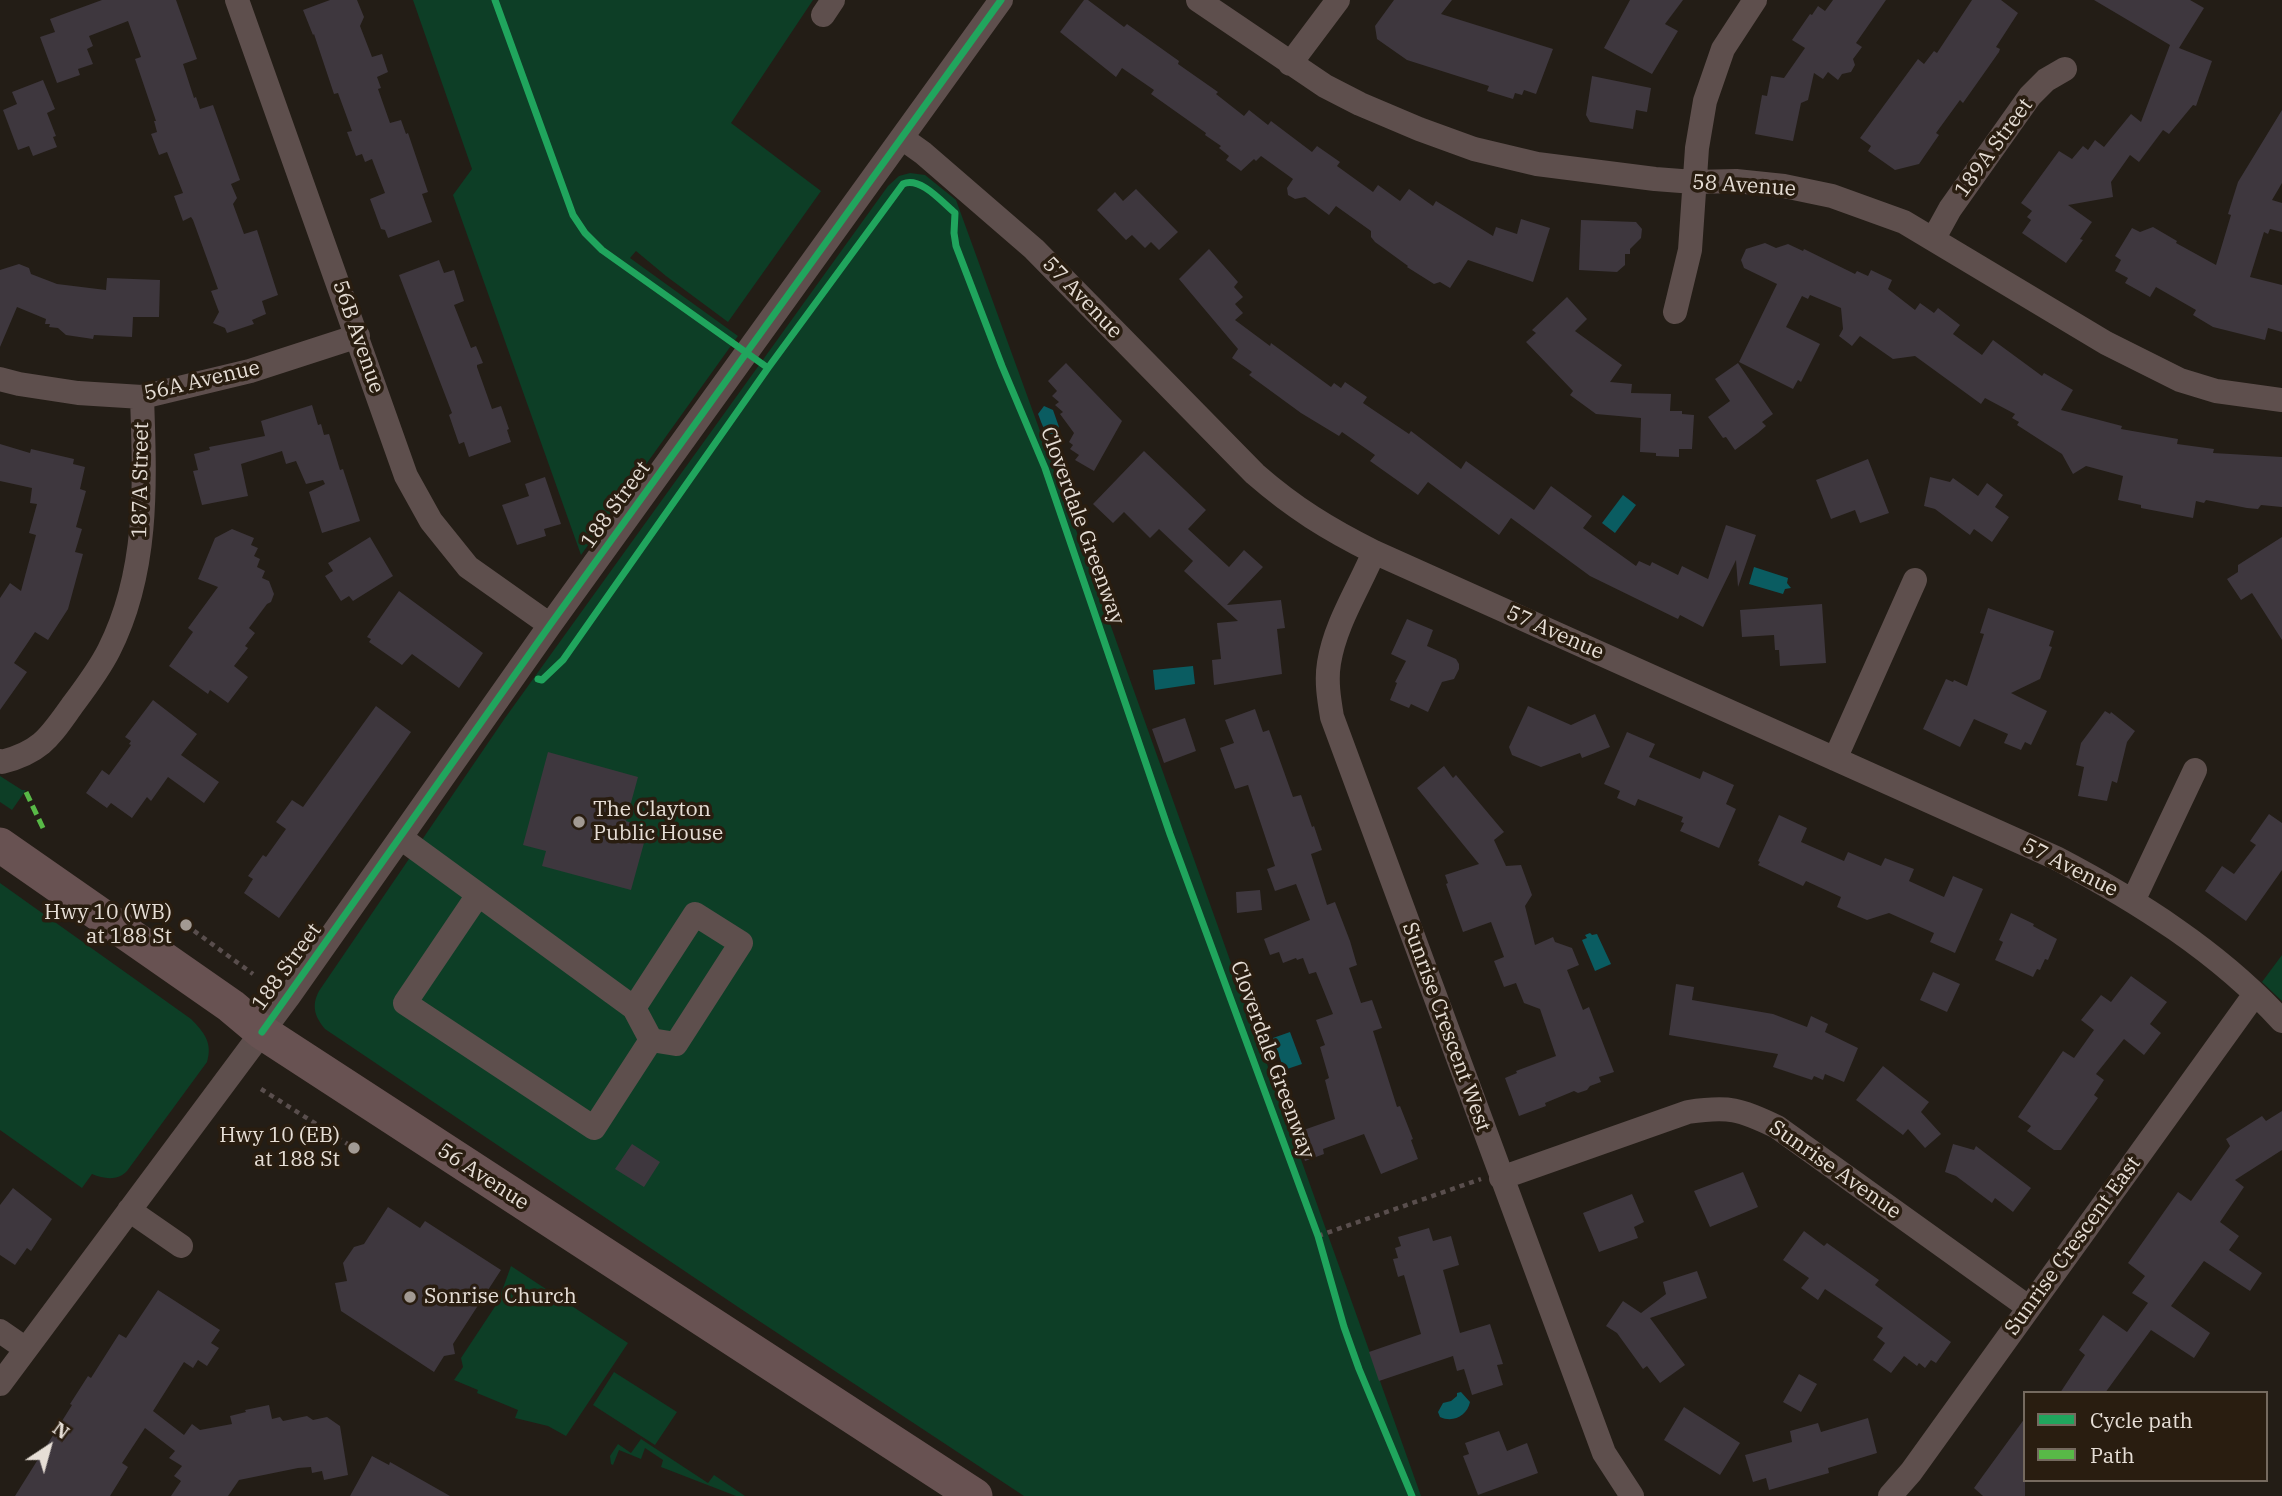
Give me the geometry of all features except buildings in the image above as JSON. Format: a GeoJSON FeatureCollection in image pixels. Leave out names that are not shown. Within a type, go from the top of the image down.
{"type":"FeatureCollection","features":[{"type":"Feature","properties":{"kind":"highway","name":"56 Avenue"},"geometry":{"type":"LineString","coordinates":[[0,845],[231,1006],[262,1032],[975,1496]]}},
{"type":"Feature","properties":{"kind":"street","name":"56B Avenue"},"geometry":{"type":"LineString","coordinates":[[237,0],[407,476],[431,521],[468,567],[551,625]]}},
{"type":"Feature","properties":{"kind":"street","name":"188 Street"},"geometry":{"type":"LineString","coordinates":[[0,1384],[262,1032],[1001,0]]}},
{"type":"Feature","properties":{"kind":"street","name":"58 Avenue"},"geometry":{"type":"LineString","coordinates":[[1198,0],[1325,86],[1419,129],[1475,149],[1537,164],[1694,182],[1736,181],[1784,186],[1832,196],[1904,222],[2072,324],[2180,380],[2216,391],[2282,400]]}},
{"type":"Feature","properties":{"kind":"street"},"geometry":{"type":"LineString","coordinates":[[1290,64],[1338,0]]}},
{"type":"Feature","properties":{"kind":"street"},"geometry":{"type":"LineString","coordinates":[[1675,312],[1690,250],[1695,211],[1697,148],[1705,101],[1716,66],[1731,33],[1755,0]]}},
{"type":"Feature","properties":{"kind":"street","name":"189A Street"},"geometry":{"type":"LineString","coordinates":[[1934,238],[1950,209],[2030,96],[2046,80],[2065,69]]}},
{"type":"Feature","properties":{"kind":"street","name":"57 Avenue"},"geometry":{"type":"LineString","coordinates":[[902,138],[1034,249],[1255,474],[1282,498],[1328,529],[2056,858],[2133,901],[2180,933],[2255,994],[2282,1021]]}},
{"type":"Feature","properties":{"kind":"street","name":"56A Avenue"},"geometry":{"type":"LineString","coordinates":[[0,379],[78,393],[142,397],[250,371],[358,336]]}},
{"type":"Feature","properties":{"kind":"street","name":"187A Street"},"geometry":{"type":"LineString","coordinates":[[1,761],[23,756],[44,743],[108,651],[120,625],[130,597],[141,538],[145,485],[142,397]]}},
{"type":"Feature","properties":{"kind":"street","name":"Sunrise Crescent West"},"geometry":{"type":"LineString","coordinates":[[1374,552],[1333,645],[1328,690],[1332,717],[1491,1178],[1604,1453],[1632,1496]]}},
{"type":"Feature","properties":{"kind":"street"},"geometry":{"type":"LineString","coordinates":[[1835,759],[1915,580]]}},
{"type":"Feature","properties":{"kind":"street"},"geometry":{"type":"LineString","coordinates":[[2133,901],[2195,770]]}},
{"type":"Feature","properties":{"kind":"street"},"geometry":{"type":"LineString","coordinates":[[401,838],[634,1009],[651,1041]]}},
{"type":"Feature","properties":{"kind":"street"},"geometry":{"type":"LineString","coordinates":[[478,895],[405,1003],[594,1128],[651,1041]]}},
{"type":"Feature","properties":{"kind":"street"},"geometry":{"type":"LineString","coordinates":[[634,1009],[695,914],[741,943],[676,1044],[651,1041]]}},
{"type":"Feature","properties":{"kind":"street","name":"Sunrise Crescent East"},"geometry":{"type":"LineString","coordinates":[[1890,1496],[1912,1472],[2255,994]]}},
{"type":"Feature","properties":{"kind":"street","name":"Sunrise Avenue"},"geometry":{"type":"LineString","coordinates":[[1491,1178],[1688,1112],[1718,1108],[1748,1113],[1777,1127],[2028,1307]]}},
{"type":"Feature","properties":{"kind":"street"},"geometry":{"type":"LineString","coordinates":[[129,1210],[181,1246]]}},
{"type":"Feature","properties":{"kind":"street"},"geometry":{"type":"LineString","coordinates":[[0,1331],[26,1349]]}},
{"type":"Feature","properties":{"kind":"path"},"geometry":{"type":"LineString","coordinates":[[186,925],[253,974]]}},
{"type":"Feature","properties":{"kind":"path"},"geometry":{"type":"LineString","coordinates":[[261,1089],[355,1148]]}},
{"type":"Feature","properties":{"kind":"path"},"geometry":{"type":"LineString","coordinates":[[1318,1236],[1491,1178]]}},
{"type":"Feature","properties":{"kind":"path"},"geometry":{"type":"LineString","coordinates":[[1313,1223],[1321,1248]]}},
{"type":"Feature","properties":{"kind":"green space"},"geometry":{"type":"Polygon","coordinates":[[[413,0],[813,0],[731,123],[821,191],[728,322],[636,251],[630,258],[738,336],[581,555],[453,195],[472,169],[413,0]]]}},
{"type":"Feature","properties":{"kind":"green space"},"geometry":{"type":"Polygon","coordinates":[[[910,173],[925,175],[956,200],[1421,1496],[1024,1496],[325,1029],[317,1016],[315,1002],[319,991],[505,718],[888,186],[899,176],[910,173]]]}},
{"type":"Feature","properties":{"kind":"green space"},"geometry":{"type":"Polygon","coordinates":[[[0,776],[26,790],[12,810],[0,802],[0,776]]]}},
{"type":"Feature","properties":{"kind":"green space"},"geometry":{"type":"Polygon","coordinates":[[[0,883],[191,1019],[208,1043],[207,1062],[127,1171],[115,1178],[92,1174],[82,1188],[0,1130],[0,883]]]}},
{"type":"Feature","properties":{"kind":"green space"},"geometry":{"type":"Polygon","coordinates":[[[2282,955],[2282,1001],[2262,982],[2282,955]]]}},
{"type":"Feature","properties":{"kind":"green space"},"geometry":{"type":"Polygon","coordinates":[[[511,1266],[628,1343],[566,1436],[548,1426],[515,1418],[518,1410],[454,1380],[463,1367],[461,1358],[498,1302],[511,1266]]]}},
{"type":"Feature","properties":{"kind":"green space"},"geometry":{"type":"Polygon","coordinates":[[[614,1372],[677,1412],[655,1445],[593,1405],[614,1372]]]}},
{"type":"Feature","properties":{"kind":"green space"},"geometry":{"type":"Polygon","coordinates":[[[641,1439],[708,1483],[714,1475],[745,1496],[736,1496],[661,1467],[663,1460],[645,1448],[641,1459],[619,1450],[613,1465],[611,1464],[610,1456],[618,1444],[631,1453],[641,1439]]]}},
{"type":"Feature","properties":{"kind":"water"},"geometry":{"type":"Polygon","coordinates":[[[1044,406],[1053,410],[1059,427],[1056,434],[1049,433],[1042,425],[1038,414],[1044,406]]]}},
{"type":"Feature","properties":{"kind":"water"},"geometry":{"type":"Polygon","coordinates":[[[1623,495],[1636,505],[1615,533],[1602,523],[1623,495]]]}},
{"type":"Feature","properties":{"kind":"water"},"geometry":{"type":"Polygon","coordinates":[[[1754,567],[1788,578],[1787,583],[1791,588],[1785,589],[1783,594],[1749,584],[1754,567]]]}},
{"type":"Feature","properties":{"kind":"water"},"geometry":{"type":"Polygon","coordinates":[[[1193,666],[1195,684],[1155,690],[1153,670],[1193,666]]]}},
{"type":"Feature","properties":{"kind":"water"},"geometry":{"type":"Polygon","coordinates":[[[1590,933],[1597,934],[1611,964],[1595,971],[1582,940],[1590,933]]]}},
{"type":"Feature","properties":{"kind":"water"},"geometry":{"type":"Polygon","coordinates":[[[1290,1032],[1302,1064],[1284,1070],[1273,1038],[1290,1032]]]}},
{"type":"Feature","properties":{"kind":"water"},"geometry":{"type":"Polygon","coordinates":[[[1461,1392],[1470,1402],[1466,1411],[1454,1419],[1440,1417],[1438,1412],[1443,1403],[1451,1401],[1461,1392]]]}},
{"type":"Feature","properties":{"kind":"marked path"},"geometry":{"type":"LineString","coordinates":[[26,792],[43,828]]}},
{"type":"Feature","properties":{"kind":"cycle path","name":"Cloverdale Greenway"},"geometry":{"type":"LineString","coordinates":[[495,0],[573,215],[585,233],[602,250],[768,368],[903,184],[910,182],[923,187],[955,213],[956,246],[1045,468],[1170,834],[1318,1236],[1344,1327],[1412,1496]]}},
{"type":"Feature","properties":{"kind":"cycle path"},"geometry":{"type":"LineString","coordinates":[[262,1032],[550,625],[1001,0]]}},
{"type":"Feature","properties":{"kind":"cycle path"},"geometry":{"type":"LineString","coordinates":[[538,679],[542,680],[563,660],[768,368]]}},
{"type":"Feature","properties":{"kind":"place","name":"The Clayton Public House"},"geometry":{"type":"Point","coordinates":[579,822]}},
{"type":"Feature","properties":{"kind":"place","name":"Hwy 10 (WB) at 188 St"},"geometry":{"type":"Point","coordinates":[186,925]}},
{"type":"Feature","properties":{"kind":"place","name":"Hwy 10 (EB) at 188 St"},"geometry":{"type":"Point","coordinates":[354,1148]}},
{"type":"Feature","properties":{"kind":"place","name":"Sonrise Church"},"geometry":{"type":"Point","coordinates":[410,1297]}}]}
